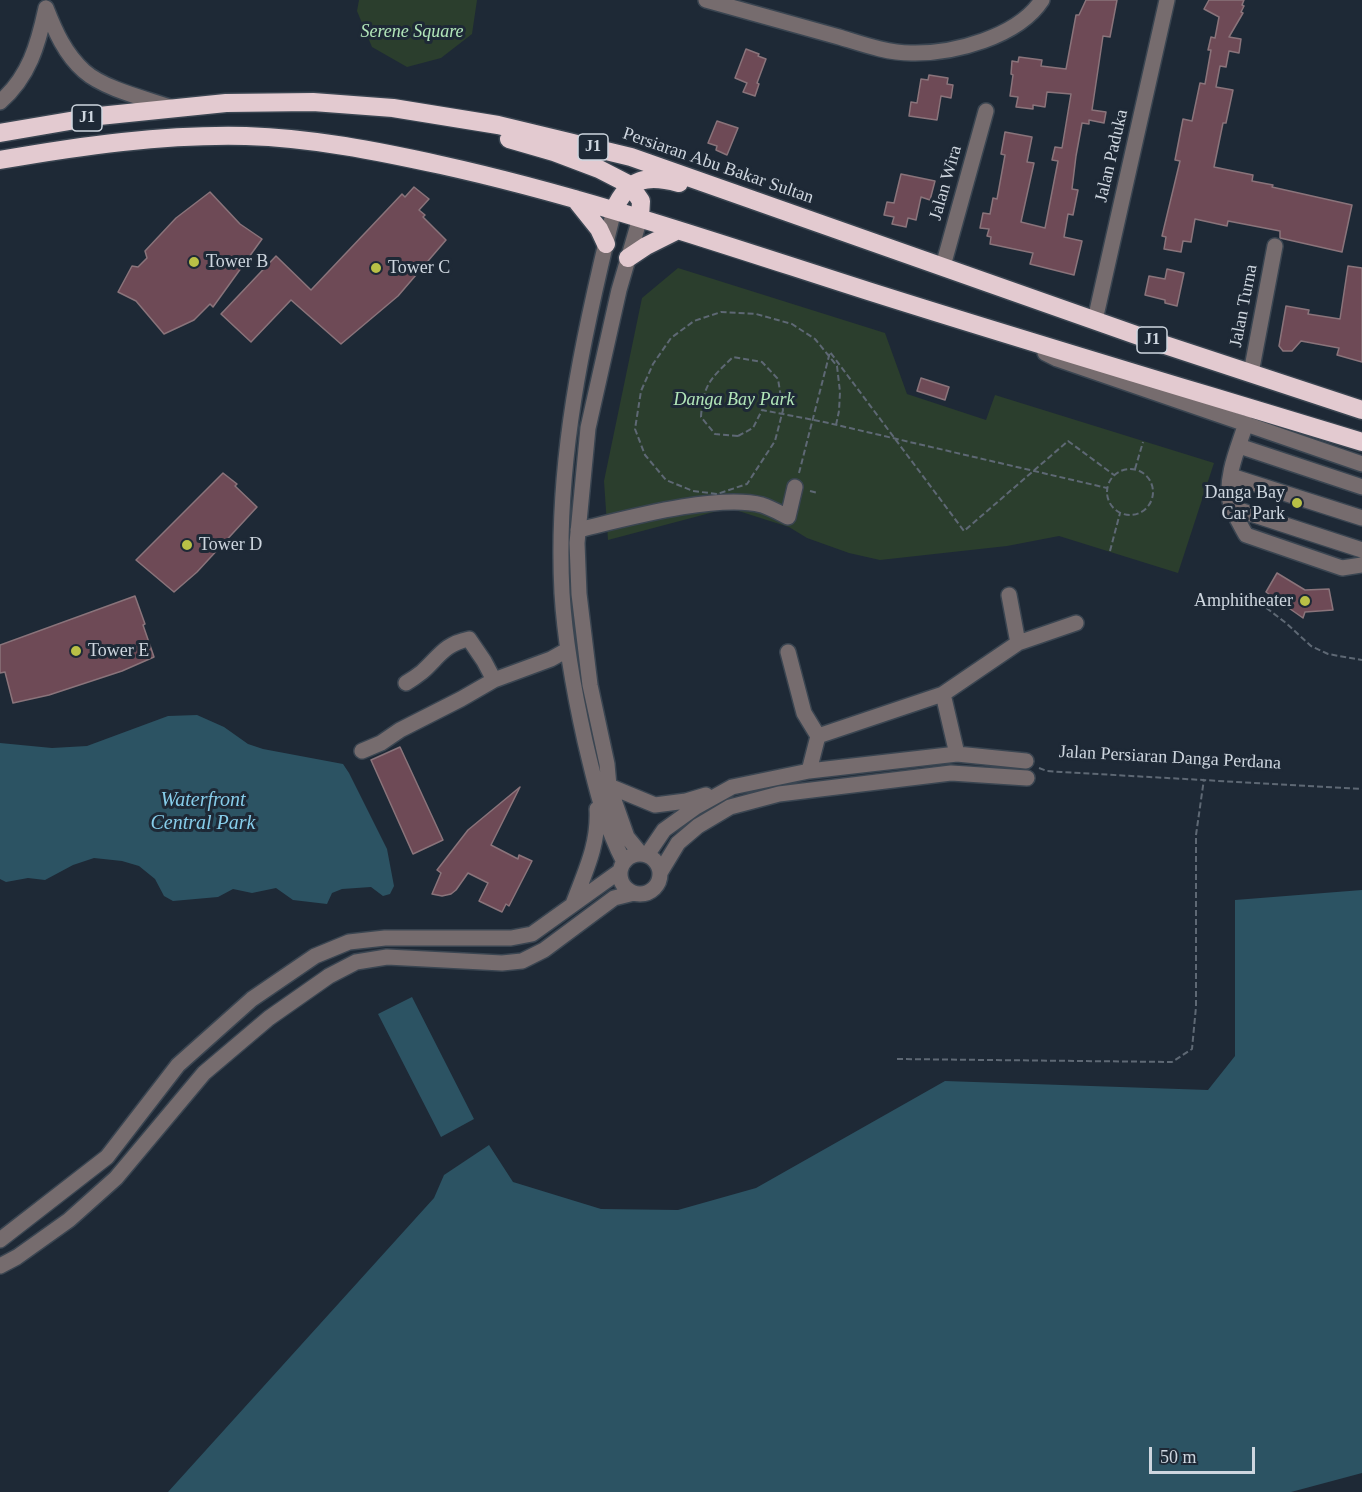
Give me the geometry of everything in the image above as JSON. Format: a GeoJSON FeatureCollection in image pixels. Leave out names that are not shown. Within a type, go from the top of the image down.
{"type":"FeatureCollection","features":[{"type":"Feature","properties":{"kind":"highway","name":"Persiaran Abu Bakar Sultan"},"geometry":{"type":"LineString","coordinates":[[0,133],[99,116],[226,103],[313,102],[393,108],[498,125],[632,157],[1095,320],[1362,410]]}},
{"type":"Feature","properties":{"kind":"highway"},"geometry":{"type":"LineString","coordinates":[[442,116],[599,169],[630,185],[641,201],[640,218]]}},
{"type":"Feature","properties":{"kind":"highway","name":"J1"},"geometry":{"type":"LineString","coordinates":[[0,160],[124,143],[211,136],[290,139],[375,150],[504,179],[614,210],[1362,442]]}},
{"type":"Feature","properties":{"kind":"highway"},"geometry":{"type":"LineString","coordinates":[[614,210],[620,196],[630,185],[649,178],[669,180],[806,218]]}},
{"type":"Feature","properties":{"kind":"highway"},"geometry":{"type":"LineString","coordinates":[[575,199],[599,229],[606,244]]}},
{"type":"Feature","properties":{"kind":"highway"},"geometry":{"type":"LineString","coordinates":[[628,258],[678,230]]}},
{"type":"Feature","properties":{"kind":"street"},"geometry":{"type":"LineString","coordinates":[[706,0],[875,47],[910,53],[956,49],[981,42],[1009,29],[1037,8],[1042,0]]}},
{"type":"Feature","properties":{"kind":"street","name":"Jalan Paduka"},"geometry":{"type":"LineString","coordinates":[[1095,320],[1167,0]]}},
{"type":"Feature","properties":{"kind":"street"},"geometry":{"type":"LineString","coordinates":[[0,102],[14,90],[34,57],[46,4]]}},
{"type":"Feature","properties":{"kind":"street"},"geometry":{"type":"LineString","coordinates":[[46,4],[62,44],[84,71],[114,87],[176,109]]}},
{"type":"Feature","properties":{"kind":"street","name":"Jalan Wira"},"geometry":{"type":"LineString","coordinates":[[943,266],[986,111]]}},
{"type":"Feature","properties":{"kind":"street"},"geometry":{"type":"LineString","coordinates":[[614,210],[595,286],[569,422],[563,485],[562,592],[567,650],[574,690],[603,788],[614,843],[622,867],[622,883],[628,891],[645,894],[658,884],[661,871],[678,843],[698,826],[730,807],[779,794],[951,773],[1027,778]]}},
{"type":"Feature","properties":{"kind":"street"},"geometry":{"type":"LineString","coordinates":[[573,904],[598,828],[607,764],[590,685],[579,594],[578,530],[588,428],[618,290],[640,218]]}},
{"type":"Feature","properties":{"kind":"street","name":"Jalan Turna"},"geometry":{"type":"LineString","coordinates":[[1251,373],[1275,246]]}},
{"type":"Feature","properties":{"kind":"street"},"geometry":{"type":"LineString","coordinates":[[1000,331],[1057,359],[1362,464]]}},
{"type":"Feature","properties":{"kind":"street"},"geometry":{"type":"LineString","coordinates":[[1246,423],[1229,482],[1230,501],[1246,535],[1342,568],[1362,565]]}},
{"type":"Feature","properties":{"kind":"street"},"geometry":{"type":"LineString","coordinates":[[1239,446],[1362,487]]}},
{"type":"Feature","properties":{"kind":"street"},"geometry":{"type":"LineString","coordinates":[[1231,476],[1362,518]]}},
{"type":"Feature","properties":{"kind":"street"},"geometry":{"type":"LineString","coordinates":[[578,530],[647,515],[732,501],[763,505],[788,517],[795,487]]}},
{"type":"Feature","properties":{"kind":"street"},"geometry":{"type":"LineString","coordinates":[[1233,508],[1362,550]]}},
{"type":"Feature","properties":{"kind":"street"},"geometry":{"type":"LineString","coordinates":[[1009,595],[1018,643]]}},
{"type":"Feature","properties":{"kind":"street"},"geometry":{"type":"LineString","coordinates":[[818,736],[943,694],[1018,643],[1076,623]]}},
{"type":"Feature","properties":{"kind":"street"},"geometry":{"type":"LineString","coordinates":[[406,683],[423,671],[442,651],[456,642],[469,639],[494,680]]}},
{"type":"Feature","properties":{"kind":"street"},"geometry":{"type":"LineString","coordinates":[[362,752],[494,680],[551,659],[567,650]]}},
{"type":"Feature","properties":{"kind":"street"},"geometry":{"type":"LineString","coordinates":[[788,652],[804,713],[818,736],[809,771]]}},
{"type":"Feature","properties":{"kind":"street"},"geometry":{"type":"LineString","coordinates":[[943,694],[957,754]]}},
{"type":"Feature","properties":{"kind":"street"},"geometry":{"type":"LineString","coordinates":[[603,788],[655,805],[686,801],[809,771],[957,754],[1026,762]]}},
{"type":"Feature","properties":{"kind":"street"},"geometry":{"type":"LineString","coordinates":[[603,788],[627,837],[644,854],[656,861],[661,871]]}},
{"type":"Feature","properties":{"kind":"street"},"geometry":{"type":"LineString","coordinates":[[0,1240],[107,1157],[178,1065],[252,999],[315,956],[349,942],[385,938],[511,938],[532,934],[622,867],[632,856],[644,854],[664,830],[696,807],[732,788]]}},
{"type":"Feature","properties":{"kind":"street"},"geometry":{"type":"LineString","coordinates":[[0,1266],[17,1257],[69,1220],[116,1178],[204,1073],[268,1018],[329,976],[356,962],[387,957],[502,963],[522,961],[544,950],[614,898],[634,893]]}},
{"type":"Feature","properties":{"kind":"path"},"geometry":{"type":"LineString","coordinates":[[836,425],[840,392],[837,366],[815,339],[792,324],[756,314],[721,312],[694,321],[671,338],[653,364],[641,391],[635,429],[645,455],[666,480],[693,491],[717,494],[747,484],[775,441],[783,410],[778,379],[762,362],[733,357],[711,378],[702,398],[700,417],[715,434],[738,436],[753,428],[762,410],[813,420],[836,425],[1107,488]]}},
{"type":"Feature","properties":{"kind":"path"},"geometry":{"type":"LineString","coordinates":[[818,493],[795,487],[830,352],[964,531],[1068,441],[1114,475]]}},
{"type":"Feature","properties":{"kind":"path"},"geometry":{"type":"LineString","coordinates":[[1135,469],[1143,442]]}},
{"type":"Feature","properties":{"kind":"path"},"geometry":{"type":"LineString","coordinates":[[1127,469],[1135,469],[1142,472],[1152,484],[1152,499],[1142,511],[1135,514],[1120,513],[1109,503],[1107,488],[1114,475],[1127,469]]}},
{"type":"Feature","properties":{"kind":"path"},"geometry":{"type":"LineString","coordinates":[[1110,551],[1120,513]]}},
{"type":"Feature","properties":{"kind":"path"},"geometry":{"type":"LineString","coordinates":[[1252,597],[1311,646],[1328,654],[1362,660]]}},
{"type":"Feature","properties":{"kind":"path","name":"Jalan Persiaran Danga Perdana"},"geometry":{"type":"LineString","coordinates":[[1026,762],[1047,771],[1362,789]]}},
{"type":"Feature","properties":{"kind":"path"},"geometry":{"type":"LineString","coordinates":[[897,1059],[1172,1062],[1191,1049],[1196,1007],[1196,835],[1204,779]]}},
{"type":"Feature","properties":{"kind":"green space","name":"Serene Square"},"geometry":{"type":"Polygon","coordinates":[[[359,0],[477,0],[472,34],[441,58],[407,67],[372,47],[357,11],[359,0]]]}},
{"type":"Feature","properties":{"kind":"green space","name":"Danga Bay Park"},"geometry":{"type":"Polygon","coordinates":[[[678,268],[885,333],[907,394],[986,420],[995,395],[1214,463],[1178,573],[1059,536],[1007,546],[880,560],[849,553],[807,538],[789,527],[729,508],[608,540],[604,481],[642,298],[678,268]]]}},
{"type":"Feature","properties":{"kind":"water","name":"Waterfront Central Park"},"geometry":{"type":"Polygon","coordinates":[[[197,715],[224,727],[248,744],[263,749],[343,764],[387,849],[394,886],[390,894],[383,896],[371,887],[342,889],[332,893],[327,904],[293,900],[276,888],[252,893],[233,889],[218,897],[173,901],[164,896],[155,879],[139,866],[122,861],[94,858],[73,865],[45,880],[28,878],[6,882],[0,879],[0,743],[52,748],[87,746],[168,716],[197,715]]]}},
{"type":"Feature","properties":{"kind":"water"},"geometry":{"type":"Polygon","coordinates":[[[1362,890],[1362,1473],[1291,1492],[168,1492],[434,1198],[444,1175],[489,1145],[513,1182],[601,1209],[678,1210],[756,1188],[945,1081],[1208,1090],[1235,1056],[1235,900],[1362,890]]]}},
{"type":"Feature","properties":{"kind":"water"},"geometry":{"type":"Polygon","coordinates":[[[412,997],[474,1119],[441,1137],[378,1014],[412,997]]]}},
{"type":"Feature","properties":{"kind":"building"},"geometry":{"type":"Polygon","coordinates":[[[1086,0],[1117,0],[1110,37],[1103,36],[1092,110],[1106,112],[1104,123],[1089,120],[1089,124],[1082,123],[1076,156],[1072,189],[1078,190],[1073,215],[1068,214],[1064,237],[1082,241],[1074,275],[1030,264],[1033,253],[990,244],[991,237],[987,236],[989,229],[980,228],[983,213],[990,214],[993,198],[997,199],[1005,155],[1001,154],[1005,132],[1032,137],[1027,162],[1034,163],[1021,222],[1045,228],[1058,161],[1052,160],[1055,147],[1062,148],[1071,94],[1047,92],[1045,107],[1033,105],[1033,109],[1016,107],[1018,97],[1010,96],[1012,61],[1018,62],[1019,57],[1042,60],[1041,66],[1066,69],[1076,15],[1079,15],[1086,0]]]}},
{"type":"Feature","properties":{"kind":"building"},"geometry":{"type":"Polygon","coordinates":[[[1209,0],[1244,0],[1241,12],[1243,13],[1229,37],[1241,39],[1239,53],[1229,51],[1226,67],[1220,66],[1216,87],[1233,90],[1226,123],[1223,123],[1214,167],[1253,175],[1252,181],[1273,185],[1272,187],[1352,205],[1342,252],[1280,238],[1280,231],[1228,221],[1227,226],[1195,219],[1191,242],[1183,241],[1181,252],[1164,249],[1166,237],[1162,236],[1180,161],[1175,160],[1183,119],[1192,121],[1200,83],[1205,84],[1211,50],[1208,50],[1211,37],[1215,38],[1219,17],[1204,9],[1209,0]]]}},
{"type":"Feature","properties":{"kind":"building"},"geometry":{"type":"Polygon","coordinates":[[[746,49],[766,59],[755,96],[743,92],[747,83],[735,78],[746,49]]]}},
{"type":"Feature","properties":{"kind":"building"},"geometry":{"type":"Polygon","coordinates":[[[929,75],[948,78],[947,84],[953,85],[951,98],[941,96],[937,120],[909,116],[911,102],[917,103],[921,79],[928,80],[929,75]]]}},
{"type":"Feature","properties":{"kind":"building"},"geometry":{"type":"Polygon","coordinates":[[[717,121],[738,128],[727,155],[716,150],[717,146],[708,143],[717,121]]]}},
{"type":"Feature","properties":{"kind":"building"},"geometry":{"type":"Polygon","coordinates":[[[901,174],[935,181],[930,200],[921,197],[916,220],[908,218],[906,227],[892,224],[894,217],[884,215],[887,202],[894,203],[901,174]]]}},
{"type":"Feature","properties":{"kind":"building","name":"Tower C"},"geometry":{"type":"Polygon","coordinates":[[[414,187],[429,199],[419,210],[425,215],[423,217],[446,240],[398,296],[341,344],[291,300],[251,342],[221,314],[276,256],[311,290],[402,194],[405,197],[414,187]]]}},
{"type":"Feature","properties":{"kind":"building","name":"Tower B"},"geometry":{"type":"Polygon","coordinates":[[[210,192],[240,224],[262,239],[213,307],[210,304],[194,320],[164,334],[136,301],[118,292],[132,266],[138,267],[147,258],[145,251],[176,218],[210,192]]]}},
{"type":"Feature","properties":{"kind":"building"},"geometry":{"type":"Polygon","coordinates":[[[1348,266],[1362,268],[1362,362],[1337,355],[1339,348],[1301,341],[1292,351],[1283,351],[1279,346],[1286,306],[1309,310],[1308,314],[1340,319],[1348,266]]]}},
{"type":"Feature","properties":{"kind":"building"},"geometry":{"type":"Polygon","coordinates":[[[1167,269],[1184,273],[1177,306],[1145,295],[1149,276],[1165,279],[1167,269]]]}},
{"type":"Feature","properties":{"kind":"building"},"geometry":{"type":"Polygon","coordinates":[[[921,378],[949,387],[945,400],[917,391],[921,378]]]}},
{"type":"Feature","properties":{"kind":"building","name":"Tower D"},"geometry":{"type":"Polygon","coordinates":[[[223,473],[237,484],[235,486],[257,507],[197,572],[174,592],[136,560],[223,473]]]}},
{"type":"Feature","properties":{"kind":"building","name":"Amphitheater"},"geometry":{"type":"Polygon","coordinates":[[[1277,573],[1305,590],[1329,589],[1333,610],[1305,612],[1303,618],[1266,592],[1277,573]]]}},
{"type":"Feature","properties":{"kind":"building","name":"Tower E"},"geometry":{"type":"Polygon","coordinates":[[[135,596],[154,657],[122,671],[49,695],[13,703],[5,672],[0,673],[0,645],[135,596]]]}},
{"type":"Feature","properties":{"kind":"building"},"geometry":{"type":"Polygon","coordinates":[[[400,747],[443,840],[413,854],[371,760],[400,747]]]}},
{"type":"Feature","properties":{"kind":"building"},"geometry":{"type":"Polygon","coordinates":[[[520,787],[491,845],[518,859],[519,855],[532,861],[509,906],[506,904],[502,912],[479,901],[488,883],[468,873],[451,894],[442,896],[432,894],[441,873],[437,870],[468,830],[520,787]]]}},
{"type":"Feature","properties":{"kind":"place","name":"Tower B"},"geometry":{"type":"Point","coordinates":[194,262]}},
{"type":"Feature","properties":{"kind":"place","name":"Tower C"},"geometry":{"type":"Point","coordinates":[376,268]}},
{"type":"Feature","properties":{"kind":"place","name":"Danga Bay Car Park"},"geometry":{"type":"Point","coordinates":[1297,503]}},
{"type":"Feature","properties":{"kind":"place","name":"Tower D"},"geometry":{"type":"Point","coordinates":[187,545]}},
{"type":"Feature","properties":{"kind":"place","name":"Amphitheater"},"geometry":{"type":"Point","coordinates":[1305,601]}},
{"type":"Feature","properties":{"kind":"place","name":"Tower E"},"geometry":{"type":"Point","coordinates":[76,651]}}]}
